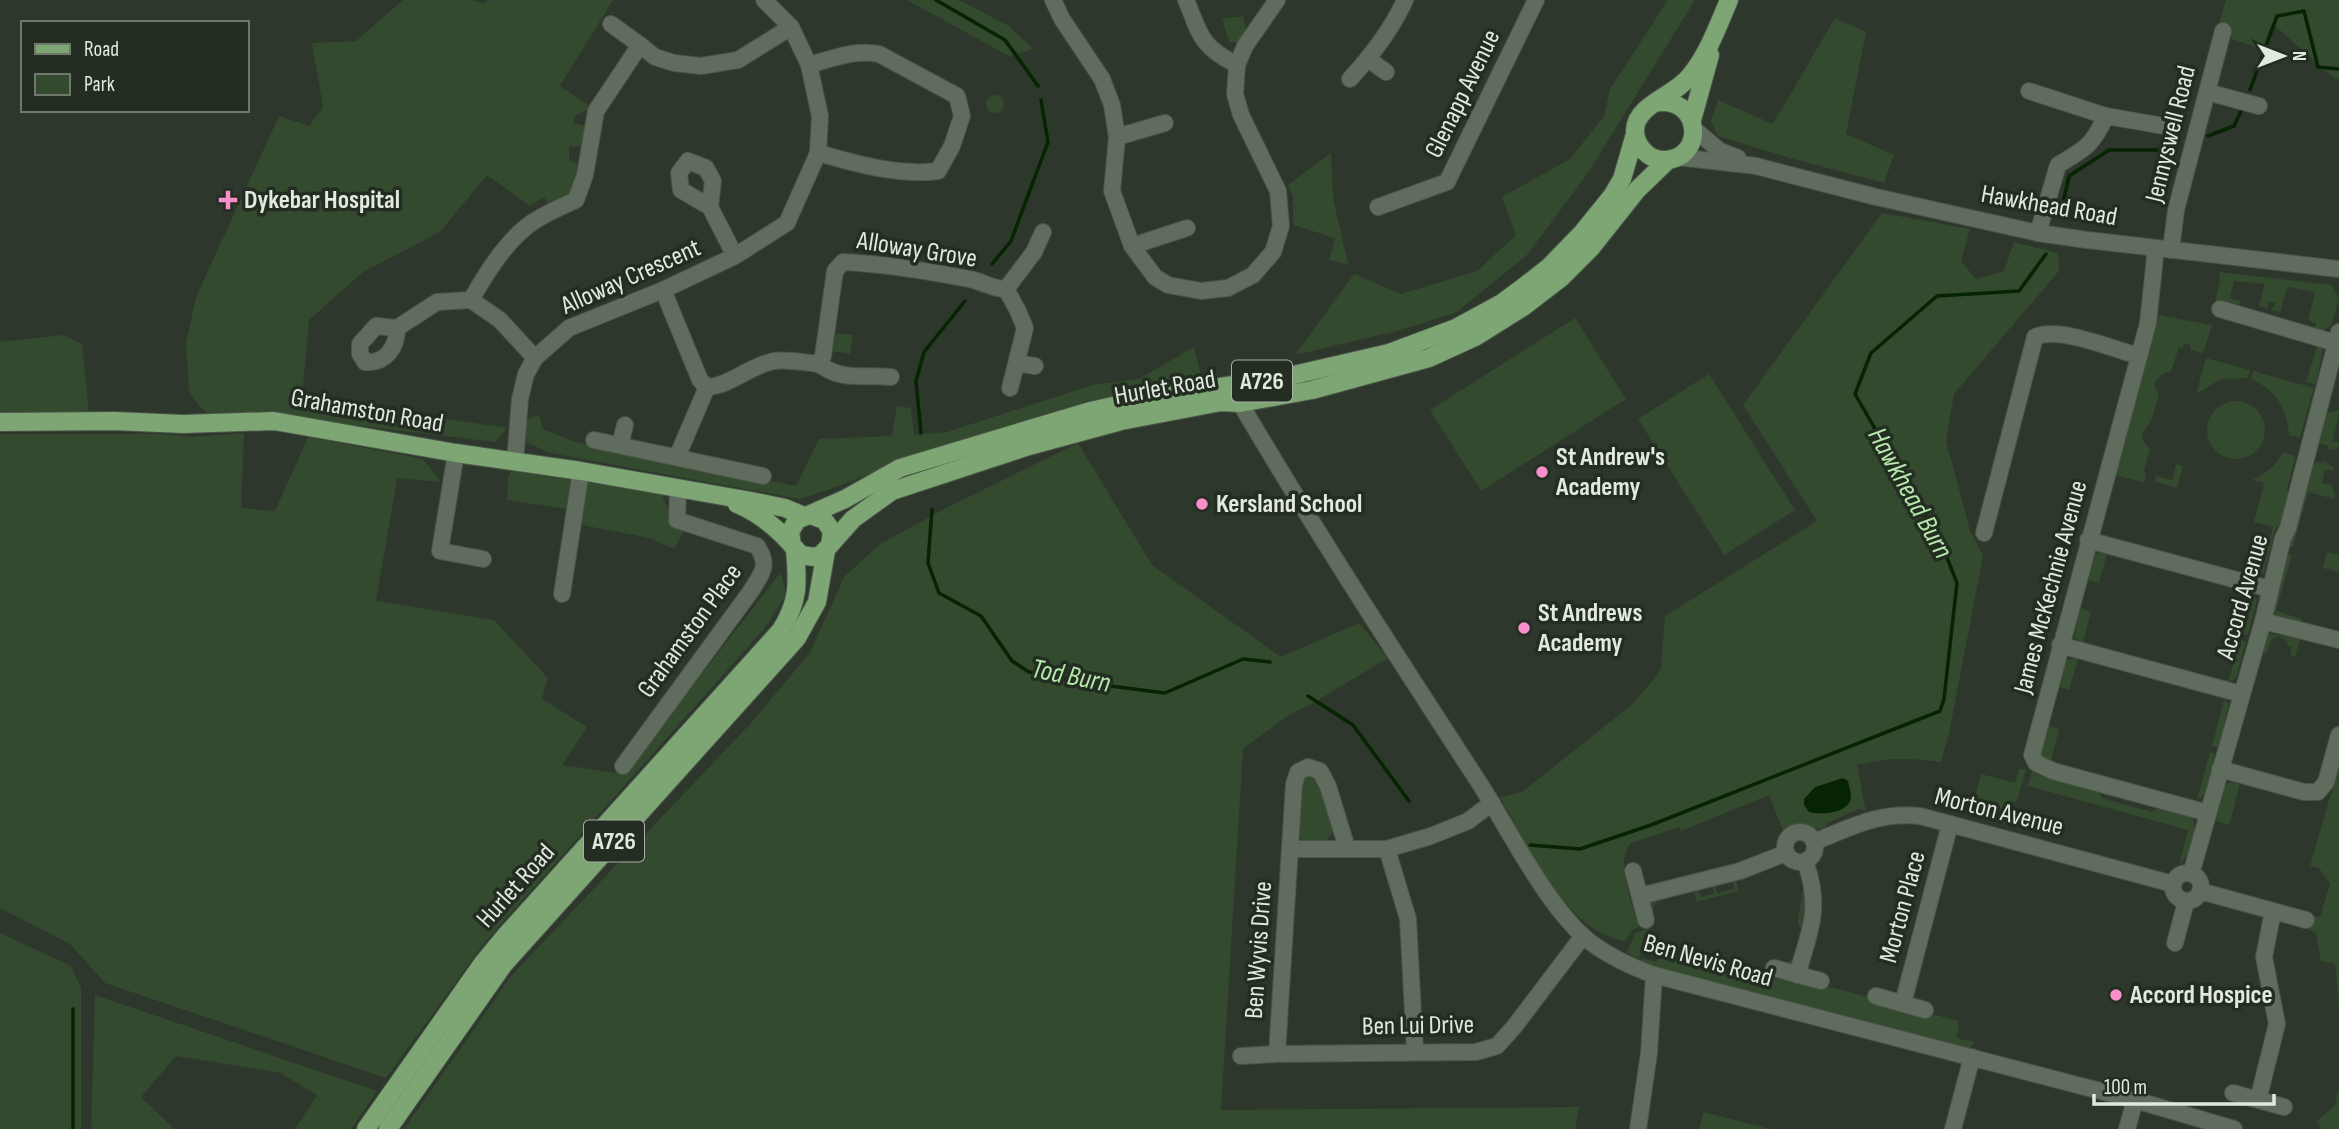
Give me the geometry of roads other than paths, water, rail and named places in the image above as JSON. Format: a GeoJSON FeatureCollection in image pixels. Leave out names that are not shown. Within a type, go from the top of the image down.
{"type":"FeatureCollection","features":[{"type":"Feature","properties":{"kind":"main road"},"geometry":{"type":"LineString","coordinates":[[1717,28],[1693,124],[1691,144],[1673,159],[1659,160],[1643,151],[1635,135],[1635,125],[1645,108],[1676,91],[1691,75],[1729,0]]}},
{"type":"Feature","properties":{"kind":"main road"},"geometry":{"type":"LineString","coordinates":[[1654,103],[1674,103],[1683,108],[1693,124]]}},
{"type":"Feature","properties":{"kind":"main road","name":"Hurlet Road"},"geometry":{"type":"LineString","coordinates":[[807,516],[900,468],[1026,429],[1141,400],[1285,377],[1389,353],[1456,328],[1502,303],[1549,267],[1574,241],[1612,196],[1622,179],[1635,135]]}},
{"type":"Feature","properties":{"kind":"main road","name":"Hurlet Road"},"geometry":{"type":"LineString","coordinates":[[388,1129],[504,964],[797,638],[817,602],[828,548],[853,519],[892,491],[1077,432],[1221,402],[1240,403],[1312,390],[1429,358],[1475,337],[1523,307],[1562,277],[1591,248],[1637,190],[1673,159]]}},
{"type":"Feature","properties":{"kind":"main road","name":"Grahamston Road"},"geometry":{"type":"LineString","coordinates":[[0,422],[114,421],[183,424],[274,421],[770,504],[807,516]]}},
{"type":"Feature","properties":{"kind":"main road","name":"Grahamston Road"},"geometry":{"type":"LineString","coordinates":[[721,497],[763,518],[793,547]]}},
{"type":"Feature","properties":{"kind":"main road"},"geometry":{"type":"LineString","coordinates":[[807,516],[818,516],[829,525],[832,531],[828,548],[821,555],[807,557],[793,547],[790,539],[793,525],[807,516]]}},
{"type":"Feature","properties":{"kind":"main road","name":"Hurlet Road"},"geometry":{"type":"LineString","coordinates":[[366,1129],[499,944],[781,630],[794,604],[797,591],[793,547]]}},
{"type":"Feature","properties":{"kind":"street","name":"Alloway Crescent"},"geometry":{"type":"LineString","coordinates":[[515,462],[520,399],[526,374],[536,358],[569,328],[735,256],[787,223],[818,153],[820,116],[809,65],[791,27],[764,0]]}},
{"type":"Feature","properties":{"kind":"street"},"geometry":{"type":"LineString","coordinates":[[1052,0],[1101,79],[1112,105],[1117,137],[1112,191],[1132,246],[1155,277],[1168,285],[1201,291],[1228,288],[1253,275],[1273,252],[1281,226],[1278,191],[1241,115],[1235,94],[1237,65],[1245,46],[1277,0]]}},
{"type":"Feature","properties":{"kind":"street"},"geometry":{"type":"LineString","coordinates":[[1186,0],[1204,43],[1216,55],[1237,65]]}},
{"type":"Feature","properties":{"kind":"street"},"geometry":{"type":"LineString","coordinates":[[1350,79],[1368,59],[1405,0]]}},
{"type":"Feature","properties":{"kind":"street","name":"Glenapp Avenue"},"geometry":{"type":"LineString","coordinates":[[1378,207],[1447,182],[1536,0]]}},
{"type":"Feature","properties":{"kind":"street"},"geometry":{"type":"LineString","coordinates":[[611,24],[655,57],[674,63],[701,66],[738,60],[791,27]]}},
{"type":"Feature","properties":{"kind":"street","name":"Jennyswell Road"},"geometry":{"type":"LineString","coordinates":[[2163,249],[2176,210],[2223,31]]}},
{"type":"Feature","properties":{"kind":"street"},"geometry":{"type":"LineString","coordinates":[[471,300],[488,270],[517,235],[535,220],[576,200],[585,175],[596,111],[640,45]]}},
{"type":"Feature","properties":{"kind":"street"},"geometry":{"type":"LineString","coordinates":[[809,65],[853,53],[878,54],[957,96],[962,116],[952,146],[939,171],[917,174],[864,166],[818,153]]}},
{"type":"Feature","properties":{"kind":"street"},"geometry":{"type":"LineString","coordinates":[[1368,59],[1386,72]]}},
{"type":"Feature","properties":{"kind":"street"},"geometry":{"type":"LineString","coordinates":[[2029,91],[2106,116],[2169,127]]}},
{"type":"Feature","properties":{"kind":"street"},"geometry":{"type":"LineString","coordinates":[[2207,92],[2259,106]]}},
{"type":"Feature","properties":{"kind":"street"},"geometry":{"type":"LineString","coordinates":[[2038,233],[2058,165],[2085,149],[2094,140],[2106,116]]}},
{"type":"Feature","properties":{"kind":"street"},"geometry":{"type":"LineString","coordinates":[[1117,137],[1165,123]]}},
{"type":"Feature","properties":{"kind":"street","name":"Hawkhead Road"},"geometry":{"type":"LineString","coordinates":[[1693,124],[1720,151],[1756,166],[1876,197],[2038,233],[2339,269]]}},
{"type":"Feature","properties":{"kind":"street","name":"Hawkhead Road"},"geometry":{"type":"LineString","coordinates":[[1673,159],[1756,166]]}},
{"type":"Feature","properties":{"kind":"street","name":"Alloway Crescent"},"geometry":{"type":"LineString","coordinates":[[710,207],[735,256]]}},
{"type":"Feature","properties":{"kind":"street"},"geometry":{"type":"LineString","coordinates":[[1132,246],[1187,228]]}},
{"type":"Feature","properties":{"kind":"street","name":"Alloway Grove"},"geometry":{"type":"LineString","coordinates":[[1006,289],[1028,260],[1043,232]]}},
{"type":"Feature","properties":{"kind":"street","name":"James McKechnie Avenue"},"geometry":{"type":"LineString","coordinates":[[2163,249],[2148,323],[2032,755],[2036,763],[2053,771],[2208,813]]}},
{"type":"Feature","properties":{"kind":"street","name":"Alloway Grove"},"geometry":{"type":"LineString","coordinates":[[819,364],[823,356],[835,271],[843,262],[973,279],[995,289],[1006,289]]}},
{"type":"Feature","properties":{"kind":"street"},"geometry":{"type":"LineString","coordinates":[[663,289],[700,380],[706,387],[715,387],[775,361],[819,364],[830,372],[870,383],[891,377]]}},
{"type":"Feature","properties":{"kind":"street","name":"Alloway Grove"},"geometry":{"type":"LineString","coordinates":[[1006,289],[1025,328],[1010,388]]}},
{"type":"Feature","properties":{"kind":"street"},"geometry":{"type":"LineString","coordinates":[[397,328],[437,302],[471,300],[500,320],[536,358]]}},
{"type":"Feature","properties":{"kind":"street"},"geometry":{"type":"LineString","coordinates":[[2220,309],[2338,337]]}},
{"type":"Feature","properties":{"kind":"street"},"geometry":{"type":"LineString","coordinates":[[1984,533],[2035,337],[2044,333],[2061,334],[2139,356]]}},
{"type":"Feature","properties":{"kind":"street","name":"Accord Avenue"},"geometry":{"type":"LineString","coordinates":[[2191,874],[2263,621],[2338,337]]}},
{"type":"Feature","properties":{"kind":"street"},"geometry":{"type":"LineString","coordinates":[[1017,363],[1035,366]]}},
{"type":"Feature","properties":{"kind":"street"},"geometry":{"type":"LineString","coordinates":[[677,457],[706,387]]}},
{"type":"Feature","properties":{"kind":"street","name":"Ben Nevis Road"},"geometry":{"type":"LineString","coordinates":[[1240,403],[1368,612],[1545,889],[1583,936],[1618,959],[1654,975],[2136,1100],[2234,1129]]}},
{"type":"Feature","properties":{"kind":"street"},"geometry":{"type":"LineString","coordinates":[[620,445],[625,425]]}},
{"type":"Feature","properties":{"kind":"street"},"geometry":{"type":"LineString","coordinates":[[594,440],[763,477]]}},
{"type":"Feature","properties":{"kind":"street"},"geometry":{"type":"LineString","coordinates":[[456,453],[440,551],[483,559]]}},
{"type":"Feature","properties":{"kind":"street"},"geometry":{"type":"LineString","coordinates":[[562,594],[581,471]]}},
{"type":"Feature","properties":{"kind":"street","name":"Grahamston Place"},"geometry":{"type":"LineString","coordinates":[[623,766],[764,570],[763,555],[757,546],[677,520],[678,489]]}},
{"type":"Feature","properties":{"kind":"street"},"geometry":{"type":"LineString","coordinates":[[2088,540],[2270,589]]}},
{"type":"Feature","properties":{"kind":"street"},"geometry":{"type":"LineString","coordinates":[[2263,621],[2339,640]]}},
{"type":"Feature","properties":{"kind":"street"},"geometry":{"type":"LineString","coordinates":[[2060,645],[2241,694]]}},
{"type":"Feature","properties":{"kind":"street"},"geometry":{"type":"LineString","coordinates":[[2220,769],[2304,792],[2318,792],[2326,780],[2339,735]]}},
{"type":"Feature","properties":{"kind":"street","name":"Ben Wyvis Drive"},"geometry":{"type":"LineString","coordinates":[[1277,1054],[1294,784],[1298,772],[1308,767],[1320,771],[1328,786],[1347,848]]}},
{"type":"Feature","properties":{"kind":"street","name":"Ben Wyvis Drive"},"geometry":{"type":"LineString","coordinates":[[1290,849],[1387,849],[1468,821],[1492,803]]}},
{"type":"Feature","properties":{"kind":"street","name":"Morton Avenue"},"geometry":{"type":"LineString","coordinates":[[1814,842],[1874,818],[1900,814],[1920,816],[2173,884]]}},
{"type":"Feature","properties":{"kind":"street","name":"Morton Place"},"geometry":{"type":"LineString","coordinates":[[1903,1003],[1950,824]]}},
{"type":"Feature","properties":{"kind":"street"},"geometry":{"type":"LineString","coordinates":[[1794,833],[1806,833],[1814,842],[1814,853],[1805,861],[1794,861],[1786,853],[1786,841],[1794,833]]}},
{"type":"Feature","properties":{"kind":"street"},"geometry":{"type":"LineString","coordinates":[[1387,849],[1408,919],[1415,1051]]}},
{"type":"Feature","properties":{"kind":"street"},"geometry":{"type":"LineString","coordinates":[[1640,896],[1740,871],[1786,853]]}},
{"type":"Feature","properties":{"kind":"street"},"geometry":{"type":"LineString","coordinates":[[1797,975],[1814,920],[1813,881],[1805,861]]}},
{"type":"Feature","properties":{"kind":"street"},"geometry":{"type":"LineString","coordinates":[[1633,871],[1646,920]]}},
{"type":"Feature","properties":{"kind":"street"},"geometry":{"type":"LineString","coordinates":[[2182,874],[2191,874],[2198,879],[2200,891],[2193,900],[2181,901],[2174,894],[2173,884],[2182,874]]}},
{"type":"Feature","properties":{"kind":"street"},"geometry":{"type":"LineString","coordinates":[[2200,891],[2306,920]]}},
{"type":"Feature","properties":{"kind":"street"},"geometry":{"type":"LineString","coordinates":[[2175,943],[2186,902]]}},
{"type":"Feature","properties":{"kind":"street"},"geometry":{"type":"LineString","coordinates":[[2259,1100],[2277,1024],[2264,957],[2273,911]]}},
{"type":"Feature","properties":{"kind":"street","name":"Ben Lui Drive"},"geometry":{"type":"LineString","coordinates":[[1241,1056],[1476,1052],[1497,1046],[1583,936]]}},
{"type":"Feature","properties":{"kind":"street"},"geometry":{"type":"LineString","coordinates":[[1774,968],[1821,981]]}},
{"type":"Feature","properties":{"kind":"street"},"geometry":{"type":"LineString","coordinates":[[1638,1129],[1649,1053],[1654,975]]}},
{"type":"Feature","properties":{"kind":"street","name":"Morton Place"},"geometry":{"type":"LineString","coordinates":[[1876,996],[1925,1010]]}},
{"type":"Feature","properties":{"kind":"street"},"geometry":{"type":"LineString","coordinates":[[1953,1129],[1972,1057]]}},
{"type":"Feature","properties":{"kind":"street"},"geometry":{"type":"LineString","coordinates":[[2234,1093],[2284,1107]]}},
{"type":"Feature","properties":{"kind":"street"},"geometry":{"type":"LineString","coordinates":[[2127,1129],[2136,1100]]}},
{"type":"Feature","properties":{"kind":"waterway","name":"Tod Burn"},"geometry":{"type":"LineString","coordinates":[[936,0],[1005,40],[1038,86]]}},
{"type":"Feature","properties":{"kind":"waterway","name":"Hawkhead Burn"},"geometry":{"type":"LineString","coordinates":[[2250,90],[2277,16],[2304,11],[2318,67],[2339,69]]}},
{"type":"Feature","properties":{"kind":"waterway","name":"Tod Burn"},"geometry":{"type":"LineString","coordinates":[[992,264],[1011,241],[1048,142],[1041,100]]}},
{"type":"Feature","properties":{"kind":"waterway","name":"Hawkhead Burn"},"geometry":{"type":"LineString","coordinates":[[2208,136],[2234,126],[2241,111]]}},
{"type":"Feature","properties":{"kind":"waterway","name":"Hawkhead Burn"},"geometry":{"type":"LineString","coordinates":[[2060,217],[2069,176],[2109,150],[2171,150]]}},
{"type":"Feature","properties":{"kind":"waterway","name":"Hawkhead Burn"},"geometry":{"type":"LineString","coordinates":[[1530,845],[1580,849],[1651,825],[1940,711],[1944,699],[1957,583],[1942,545],[1855,394],[1871,353],[1937,296],[2019,291],[2046,254]]}},
{"type":"Feature","properties":{"kind":"waterway","name":"Tod Burn"},"geometry":{"type":"LineString","coordinates":[[921,433],[916,381],[924,352],[965,301]]}},
{"type":"Feature","properties":{"kind":"waterway","name":"Tod Burn"},"geometry":{"type":"LineString","coordinates":[[932,509],[928,563],[939,593],[981,616],[1012,661],[1029,672],[1165,693],[1243,659],[1270,662]]}},
{"type":"Feature","properties":{"kind":"waterway","name":"Tod Burn"},"geometry":{"type":"LineString","coordinates":[[1308,696],[1353,725],[1409,801]]}},
{"type":"Feature","properties":{"kind":"waterway"},"geometry":{"type":"LineString","coordinates":[[73,1009],[73,1129]]}},
{"type":"Feature","properties":{"kind":"place","name":"Dykebar Hospital"},"geometry":{"type":"Point","coordinates":[228,200]}},
{"type":"Feature","properties":{"kind":"place","name":"St Andrew's Academy"},"geometry":{"type":"Point","coordinates":[1542,472]}},
{"type":"Feature","properties":{"kind":"place","name":"Kersland School"},"geometry":{"type":"Point","coordinates":[1202,504]}},
{"type":"Feature","properties":{"kind":"place","name":"St Andrews Academy"},"geometry":{"type":"Point","coordinates":[1524,628]}},
{"type":"Feature","properties":{"kind":"place","name":"Accord Hospice"},"geometry":{"type":"Point","coordinates":[2116,995]}}]}
